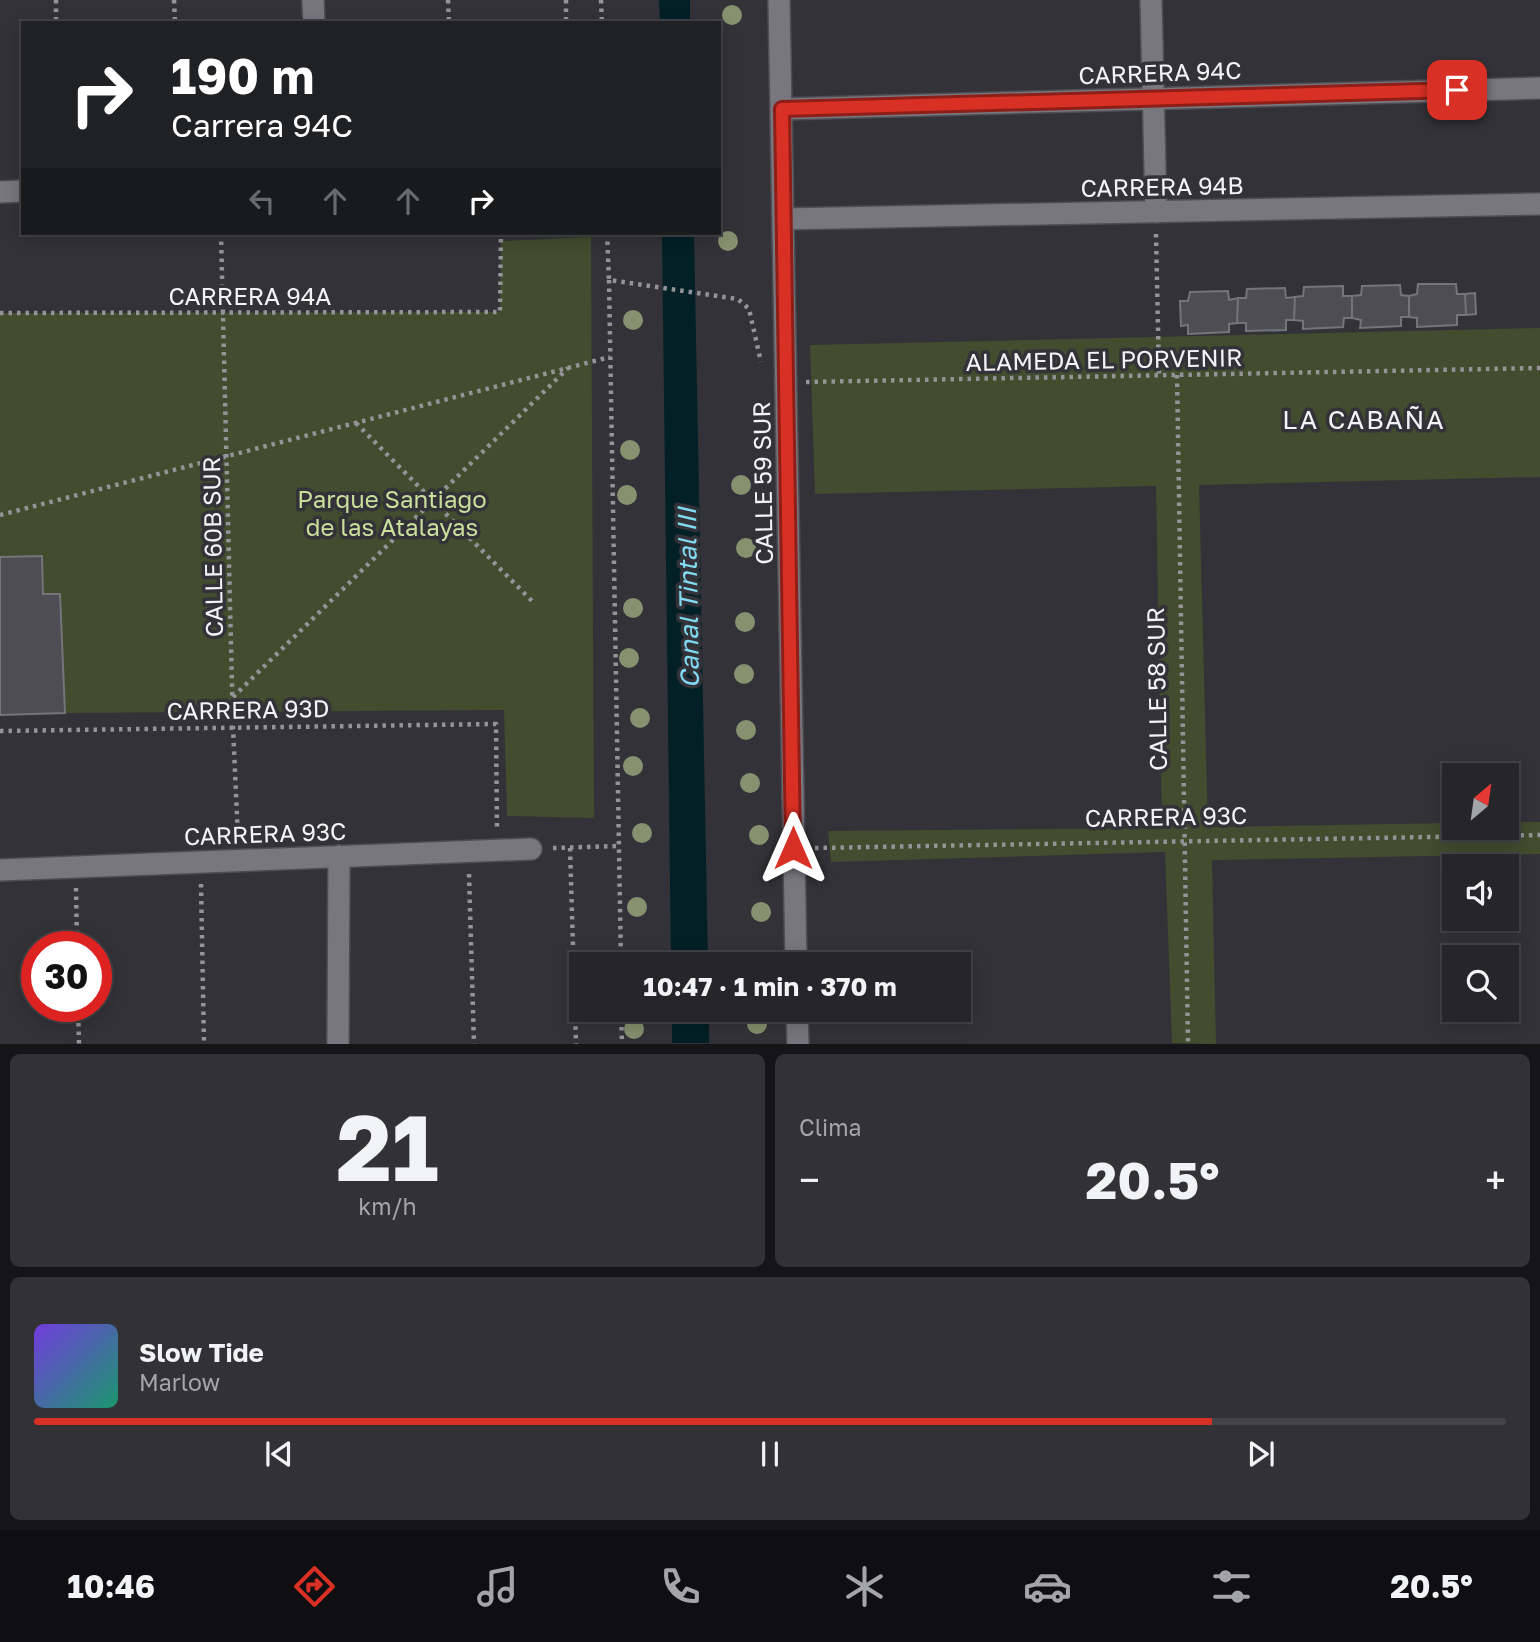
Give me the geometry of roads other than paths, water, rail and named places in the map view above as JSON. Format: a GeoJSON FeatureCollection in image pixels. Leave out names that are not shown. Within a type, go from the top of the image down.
{"type":"FeatureCollection","features":[{"type":"Feature","properties":{"kind":"street"},"geometry":{"type":"LineString","coordinates":[[313,0],[314,21]]}},
{"type":"Feature","properties":{"kind":"street","name":"CALLE 59 SUR"},"geometry":{"type":"LineString","coordinates":[[779,0],[796,952]]}},
{"type":"Feature","properties":{"kind":"street"},"geometry":{"type":"LineString","coordinates":[[1151,0],[1156,212]]}},
{"type":"Feature","properties":{"kind":"street","name":"CARRERA 94C"},"geometry":{"type":"LineString","coordinates":[[782,109],[1540,88]]}},
{"type":"Feature","properties":{"kind":"street"},"geometry":{"type":"LineString","coordinates":[[0,192],[21,191]]}},
{"type":"Feature","properties":{"kind":"street","name":"CARRERA 94B"},"geometry":{"type":"LineString","coordinates":[[784,219],[1540,204]]}},
{"type":"Feature","properties":{"kind":"street","name":"CARRERA 93C"},"geometry":{"type":"LineString","coordinates":[[0,870],[531,849]]}},
{"type":"Feature","properties":{"kind":"street"},"geometry":{"type":"LineString","coordinates":[[338,1044],[339,856]]}},
{"type":"Feature","properties":{"kind":"street"},"geometry":{"type":"LineString","coordinates":[[797,1022],[798,1044]]}},
{"type":"Feature","properties":{"kind":"water"},"geometry":{"type":"Polygon","coordinates":[[[659,0],[690,0],[690,21],[660,21],[659,0]]]}},
{"type":"Feature","properties":{"kind":"water","name":"Canal Tintal III"},"geometry":{"type":"Polygon","coordinates":[[[662,235],[694,235],[708,952],[671,952],[662,235]]]}},
{"type":"Feature","properties":{"kind":"water"},"geometry":{"type":"Polygon","coordinates":[[[672,1022],[709,1022],[709,1043],[672,1043],[672,1022]]]}},
{"type":"Feature","properties":{"kind":"district","name":"LA CABAÑA"},"geometry":{"type":"Point","coordinates":[1364,419]}},
{"type":"Feature","properties":{"kind":"park label","name":"Parque Santiago de las Atalayas"},"geometry":{"type":"Point","coordinates":[392,512]}}]}
